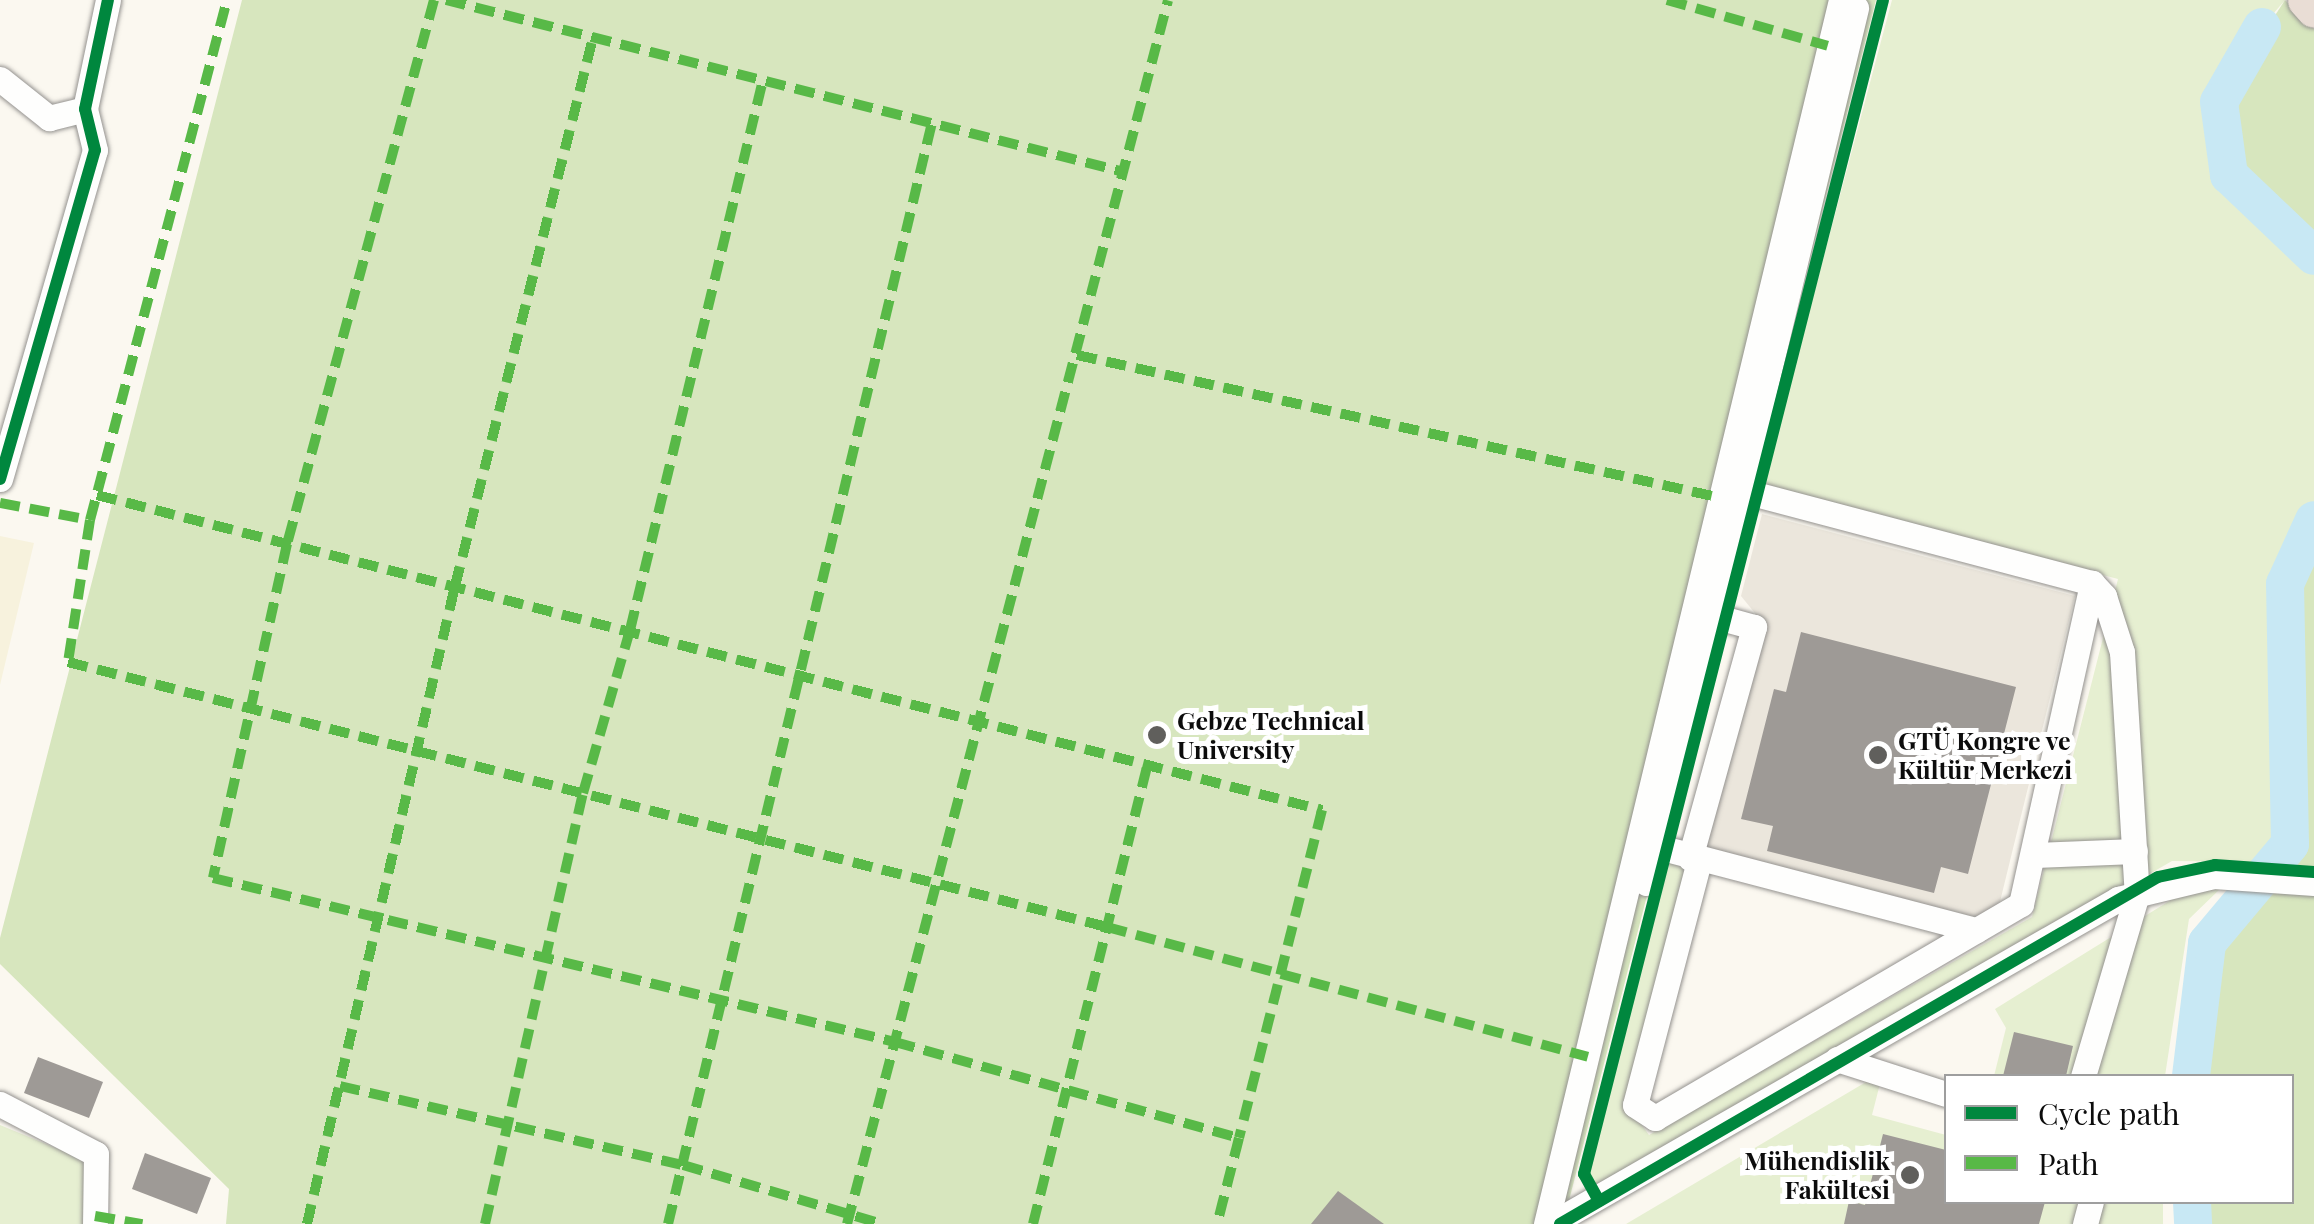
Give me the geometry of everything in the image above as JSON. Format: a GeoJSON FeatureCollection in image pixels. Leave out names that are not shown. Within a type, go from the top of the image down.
{"type":"FeatureCollection","features":[{"type":"Feature","properties":{"kind":"highway"},"geometry":{"type":"LineString","coordinates":[[2306,0],[2314,10]]}},
{"type":"Feature","properties":{"kind":"street"},"geometry":{"type":"LineString","coordinates":[[0,480],[95,150],[85,110],[108,0]]}},
{"type":"Feature","properties":{"kind":"street"},"geometry":{"type":"LineString","coordinates":[[1554,1221],[1840,0]]}},
{"type":"Feature","properties":{"kind":"street"},"geometry":{"type":"LineString","coordinates":[[1554,1221],[1654,846],[1858,0]]}},
{"type":"Feature","properties":{"kind":"street"},"geometry":{"type":"LineString","coordinates":[[0,79],[49,118],[85,110]]}},
{"type":"Feature","properties":{"kind":"street"},"geometry":{"type":"LineString","coordinates":[[1740,490],[2092,583],[2104,596],[2122,652],[2137,894],[2085,1074]]}},
{"type":"Feature","properties":{"kind":"street"},"geometry":{"type":"LineString","coordinates":[[1710,615],[1754,627],[1635,1105],[1655,1118],[2021,904],[2035,856],[2092,583]]}},
{"type":"Feature","properties":{"kind":"street"},"geometry":{"type":"LineString","coordinates":[[1654,846],[1976,930]]}},
{"type":"Feature","properties":{"kind":"street"},"geometry":{"type":"LineString","coordinates":[[2035,856],[2135,850]]}},
{"type":"Feature","properties":{"kind":"street"},"geometry":{"type":"LineString","coordinates":[[1554,1221],[2137,894],[2214,876],[2314,883]]}},
{"type":"Feature","properties":{"kind":"street"},"geometry":{"type":"LineString","coordinates":[[1837,1060],[1944,1093]]}},
{"type":"Feature","properties":{"kind":"street"},"geometry":{"type":"LineString","coordinates":[[0,1104],[96,1154],[95,1224]]}},
{"type":"Feature","properties":{"kind":"shaded area"},"geometry":{"type":"Polygon","coordinates":[[[1762,514],[2075,596],[1995,922],[1706,850],[1767,628],[1741,596],[1762,514]]]}},
{"type":"Feature","properties":{"kind":"shaded area"},"geometry":{"type":"Polygon","coordinates":[[[0,536],[34,543],[0,685],[0,536]]]}},
{"type":"Feature","properties":{"kind":"green space","name":"Gebze Technical University"},"geometry":{"type":"Polygon","coordinates":[[[242,0],[1876,0],[1563,1224],[226,1224],[229,1189],[0,964],[0,938],[242,0]]]}},
{"type":"Feature","properties":{"kind":"green space"},"geometry":{"type":"Polygon","coordinates":[[[1892,0],[2285,0],[2262,27],[2229,175],[2314,256],[2314,520],[2285,585],[2290,844],[2274,862],[2172,861],[1599,1193],[1588,1174],[1666,859],[1688,864],[1626,1103],[1649,1135],[2032,917],[2118,579],[1763,485],[1892,0]]]}},
{"type":"Feature","properties":{"kind":"green space"},"geometry":{"type":"Polygon","coordinates":[[[2285,0],[2314,29],[2314,256],[2229,175],[2219,102],[2285,0]]]}},
{"type":"Feature","properties":{"kind":"green space"},"geometry":{"type":"Polygon","coordinates":[[[2314,520],[2314,1224],[2193,1224],[2192,1204],[2294,1204],[2294,1074],[2191,1074],[2207,943],[2290,844],[2285,584],[2314,520]]]}},
{"type":"Feature","properties":{"kind":"green space"},"geometry":{"type":"Polygon","coordinates":[[[2220,889],[2189,919],[2165,1074],[1994,1074],[2006,1028],[1995,1009],[2187,890],[2220,889]]]}},
{"type":"Feature","properties":{"kind":"green space"},"geometry":{"type":"Polygon","coordinates":[[[1883,1072],[1872,1115],[1944,1134],[1944,1204],[2163,1204],[2163,1224],[1626,1224],[1883,1072]]]}},
{"type":"Feature","properties":{"kind":"green space"},"geometry":{"type":"Polygon","coordinates":[[[0,1125],[85,1160],[84,1224],[0,1224],[0,1125]]]}},
{"type":"Feature","properties":{"kind":"building","name":"GTÜ Kongre ve Kültür Merkezi"},"geometry":{"type":"Polygon","coordinates":[[[1801,632],[2016,687],[1968,874],[1941,867],[1934,893],[1767,851],[1773,826],[1741,819],[1774,689],[1786,692],[1801,632]]]}},
{"type":"Feature","properties":{"kind":"building"},"geometry":{"type":"Polygon","coordinates":[[[2014,1032],[2073,1046],[2066,1074],[2004,1074],[2014,1032]]]}},
{"type":"Feature","properties":{"kind":"building"},"geometry":{"type":"Polygon","coordinates":[[[38,1057],[103,1082],[89,1118],[24,1093],[38,1057]]]}},
{"type":"Feature","properties":{"kind":"building","name":"Mühendislik Fakültesi"},"geometry":{"type":"Polygon","coordinates":[[[1883,1134],[1944,1149],[1944,1204],[2044,1204],[2039,1224],[1844,1224],[1849,1201],[1865,1205],[1883,1134]]]}},
{"type":"Feature","properties":{"kind":"building"},"geometry":{"type":"Polygon","coordinates":[[[145,1153],[211,1178],[197,1214],[132,1189],[145,1153]]]}},
{"type":"Feature","properties":{"kind":"building"},"geometry":{"type":"Polygon","coordinates":[[[1338,1191],[1384,1224],[1311,1224],[1338,1191]]]}},
{"type":"Feature","properties":{"kind":"waterway"},"geometry":{"type":"LineString","coordinates":[[2262,27],[2219,102],[2229,175],[2314,256]]}},
{"type":"Feature","properties":{"kind":"waterway"},"geometry":{"type":"LineString","coordinates":[[2191,1074],[2207,943],[2290,844],[2285,584],[2314,520]]}},
{"type":"Feature","properties":{"kind":"waterway"},"geometry":{"type":"LineString","coordinates":[[2192,1204],[2193,1224]]}},
{"type":"Feature","properties":{"kind":"marked path"},"geometry":{"type":"LineString","coordinates":[[0,503],[90,520],[227,0]]}},
{"type":"Feature","properties":{"kind":"marked path"},"geometry":{"type":"LineString","coordinates":[[434,0],[287,544],[213,878],[895,1042],[1239,1138],[1217,1224]]}},
{"type":"Feature","properties":{"kind":"marked path"},"geometry":{"type":"LineString","coordinates":[[446,0],[1124,172]]}},
{"type":"Feature","properties":{"kind":"marked path"},"geometry":{"type":"LineString","coordinates":[[847,1224],[1168,0]]}},
{"type":"Feature","properties":{"kind":"marked path"},"geometry":{"type":"LineString","coordinates":[[1667,0],[1828,46]]}},
{"type":"Feature","properties":{"kind":"marked path"},"geometry":{"type":"LineString","coordinates":[[307,1224],[455,586],[593,38]]}},
{"type":"Feature","properties":{"kind":"marked path"},"geometry":{"type":"LineString","coordinates":[[485,1224],[583,793],[630,630],[763,80]]}},
{"type":"Feature","properties":{"kind":"marked path"},"geometry":{"type":"LineString","coordinates":[[668,1224],[932,123]]}},
{"type":"Feature","properties":{"kind":"marked path"},"geometry":{"type":"LineString","coordinates":[[1077,355],[1717,497]]}},
{"type":"Feature","properties":{"kind":"marked path"},"geometry":{"type":"LineString","coordinates":[[97,495],[1322,810],[1239,1138]]}},
{"type":"Feature","properties":{"kind":"marked path"},"geometry":{"type":"LineString","coordinates":[[90,520],[68,662],[1107,927],[1588,1057]]}},
{"type":"Feature","properties":{"kind":"marked path"},"geometry":{"type":"LineString","coordinates":[[1033,1224],[1148,762]]}},
{"type":"Feature","properties":{"kind":"marked path"},"geometry":{"type":"LineString","coordinates":[[340,1086],[683,1165],[882,1224]]}},
{"type":"Feature","properties":{"kind":"marked path"},"geometry":{"type":"LineString","coordinates":[[95,1216],[142,1224]]}},
{"type":"Feature","properties":{"kind":"cycle path"},"geometry":{"type":"LineString","coordinates":[[0,479],[95,150],[85,109],[108,0]]}},
{"type":"Feature","properties":{"kind":"cycle path"},"geometry":{"type":"LineString","coordinates":[[1599,1201],[1584,1174],[1883,0]]}},
{"type":"Feature","properties":{"kind":"cycle path"},"geometry":{"type":"LineString","coordinates":[[1560,1224],[2158,877],[2215,865],[2314,872]]}},
{"type":"Feature","properties":{"kind":"place","name":"Gebze Technical University"},"geometry":{"type":"Point","coordinates":[1157,735]}},
{"type":"Feature","properties":{"kind":"place","name":"GTÜ Kongre ve Kültür Merkezi"},"geometry":{"type":"Point","coordinates":[1878,755]}},
{"type":"Feature","properties":{"kind":"place","name":"Mühendislik Fakültesi"},"geometry":{"type":"Point","coordinates":[1910,1175]}}]}
